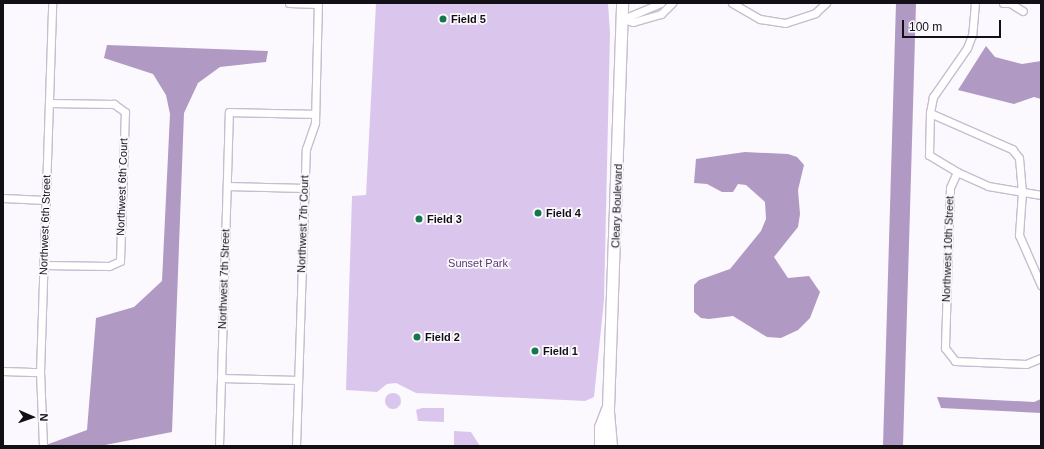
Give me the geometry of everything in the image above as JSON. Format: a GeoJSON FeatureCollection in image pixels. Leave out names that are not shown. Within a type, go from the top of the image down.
{"type":"FeatureCollection","features":[{"type":"Feature","properties":{"kind":"street","name":"Northwest 6th Street"},"geometry":{"type":"LineString","coordinates":[[42,444],[40,372],[52,3]]}},
{"type":"Feature","properties":{"kind":"street"},"geometry":{"type":"LineString","coordinates":[[289,3],[318,3]]}},
{"type":"Feature","properties":{"kind":"street","name":"Northwest 7th Court"},"geometry":{"type":"LineString","coordinates":[[296,446],[306,149],[315,123],[318,3]]}},
{"type":"Feature","properties":{"kind":"street","name":"Cleary Boulevard"},"geometry":{"type":"LineString","coordinates":[[611,446],[608,408],[623,18],[622,3]]}},
{"type":"Feature","properties":{"kind":"street"},"geometry":{"type":"LineString","coordinates":[[623,18],[661,3]]}},
{"type":"Feature","properties":{"kind":"street"},"geometry":{"type":"LineString","coordinates":[[623,18],[633,22],[661,14],[672,3]]}},
{"type":"Feature","properties":{"kind":"street"},"geometry":{"type":"LineString","coordinates":[[732,3],[760,18],[785,23],[815,13],[826,3]]}},
{"type":"Feature","properties":{"kind":"street"},"geometry":{"type":"LineString","coordinates":[[975,3],[972,35],[967,48],[933,97],[930,113],[929,156],[988,186],[1041,195]]}},
{"type":"Feature","properties":{"kind":"street"},"geometry":{"type":"LineString","coordinates":[[1003,3],[1010,3],[1022,11]]}},
{"type":"Feature","properties":{"kind":"street","name":"Northwest 6th Court"},"geometry":{"type":"LineString","coordinates":[[44,265],[109,266],[120,261],[125,112],[114,104],[49,103]]}},
{"type":"Feature","properties":{"kind":"street","name":"Northwest 7th Street"},"geometry":{"type":"LineString","coordinates":[[219,446],[229,112],[315,114]]}},
{"type":"Feature","properties":{"kind":"street"},"geometry":{"type":"LineString","coordinates":[[930,113],[1012,149],[1019,158],[1022,192],[1020,235],[1041,285]]}},
{"type":"Feature","properties":{"kind":"street","name":"Northwest 10th Street"},"geometry":{"type":"LineString","coordinates":[[958,172],[950,188],[945,348],[949,357],[955,361],[1026,364],[1041,358]]}},
{"type":"Feature","properties":{"kind":"street"},"geometry":{"type":"LineString","coordinates":[[227,186],[305,188]]}},
{"type":"Feature","properties":{"kind":"street"},"geometry":{"type":"LineString","coordinates":[[3,198],[45,200]]}},
{"type":"Feature","properties":{"kind":"street"},"geometry":{"type":"LineString","coordinates":[[3,371],[40,372]]}},
{"type":"Feature","properties":{"kind":"street"},"geometry":{"type":"LineString","coordinates":[[221,378],[298,380]]}},
{"type":"Feature","properties":{"kind":"street","name":"Cleary Boulevard"},"geometry":{"type":"LineString","coordinates":[[600,446],[600,427],[608,408]]}},
{"type":"Feature","properties":{"kind":"green space","name":"Sunset Park"},"geometry":{"type":"Polygon","coordinates":[[[376,3],[608,3],[610,33],[604,300],[594,397],[585,401],[416,393],[396,383],[387,384],[377,392],[346,390],[352,196],[366,195],[376,3]]]}},
{"type":"Feature","properties":{"kind":"green space"},"geometry":{"type":"Polygon","coordinates":[[[393,393],[400,398],[401,401],[396,408],[393,409],[386,404],[385,401],[390,394],[393,393]]]}},
{"type":"Feature","properties":{"kind":"green space"},"geometry":{"type":"Polygon","coordinates":[[[422,408],[444,408],[444,422],[418,421],[416,410],[422,408]]]}},
{"type":"Feature","properties":{"kind":"green space"},"geometry":{"type":"Polygon","coordinates":[[[454,431],[471,432],[480,446],[454,446],[454,431]]]}},
{"type":"Feature","properties":{"kind":"shaded area"},"geometry":{"type":"Polygon","coordinates":[[[896,3],[916,3],[909,244],[903,446],[883,446],[896,3]]]}},
{"type":"Feature","properties":{"kind":"shaded area"},"geometry":{"type":"Polygon","coordinates":[[[107,45],[268,51],[266,62],[220,67],[198,83],[184,113],[172,432],[100,446],[43,446],[87,430],[96,318],[134,307],[162,281],[170,114],[166,95],[153,74],[104,58],[107,45]]]}},
{"type":"Feature","properties":{"kind":"shaded area"},"geometry":{"type":"Polygon","coordinates":[[[986,46],[995,57],[1022,64],[1041,61],[1041,99],[1034,97],[1014,104],[958,90],[986,46]]]}},
{"type":"Feature","properties":{"kind":"shaded area"},"geometry":{"type":"Polygon","coordinates":[[[745,152],[788,154],[797,157],[804,165],[798,190],[800,214],[798,227],[774,257],[788,278],[809,276],[820,292],[810,318],[798,330],[781,338],[767,337],[733,316],[709,319],[701,318],[694,312],[694,285],[699,280],[730,269],[761,231],[766,219],[765,202],[746,185],[738,184],[733,192],[722,192],[707,184],[694,183],[696,159],[745,152]]]}},
{"type":"Feature","properties":{"kind":"shaded area"},"geometry":{"type":"Polygon","coordinates":[[[937,397],[1034,402],[1041,399],[1041,413],[941,408],[937,397]]]}},
{"type":"Feature","properties":{"kind":"place","name":"Field 5"},"geometry":{"type":"Point","coordinates":[443,19]}},
{"type":"Feature","properties":{"kind":"place","name":"Field 4"},"geometry":{"type":"Point","coordinates":[538,213]}},
{"type":"Feature","properties":{"kind":"place","name":"Field 3"},"geometry":{"type":"Point","coordinates":[419,219]}},
{"type":"Feature","properties":{"kind":"place","name":"Field 2"},"geometry":{"type":"Point","coordinates":[417,337]}},
{"type":"Feature","properties":{"kind":"place","name":"Field 1"},"geometry":{"type":"Point","coordinates":[535,351]}}]}
